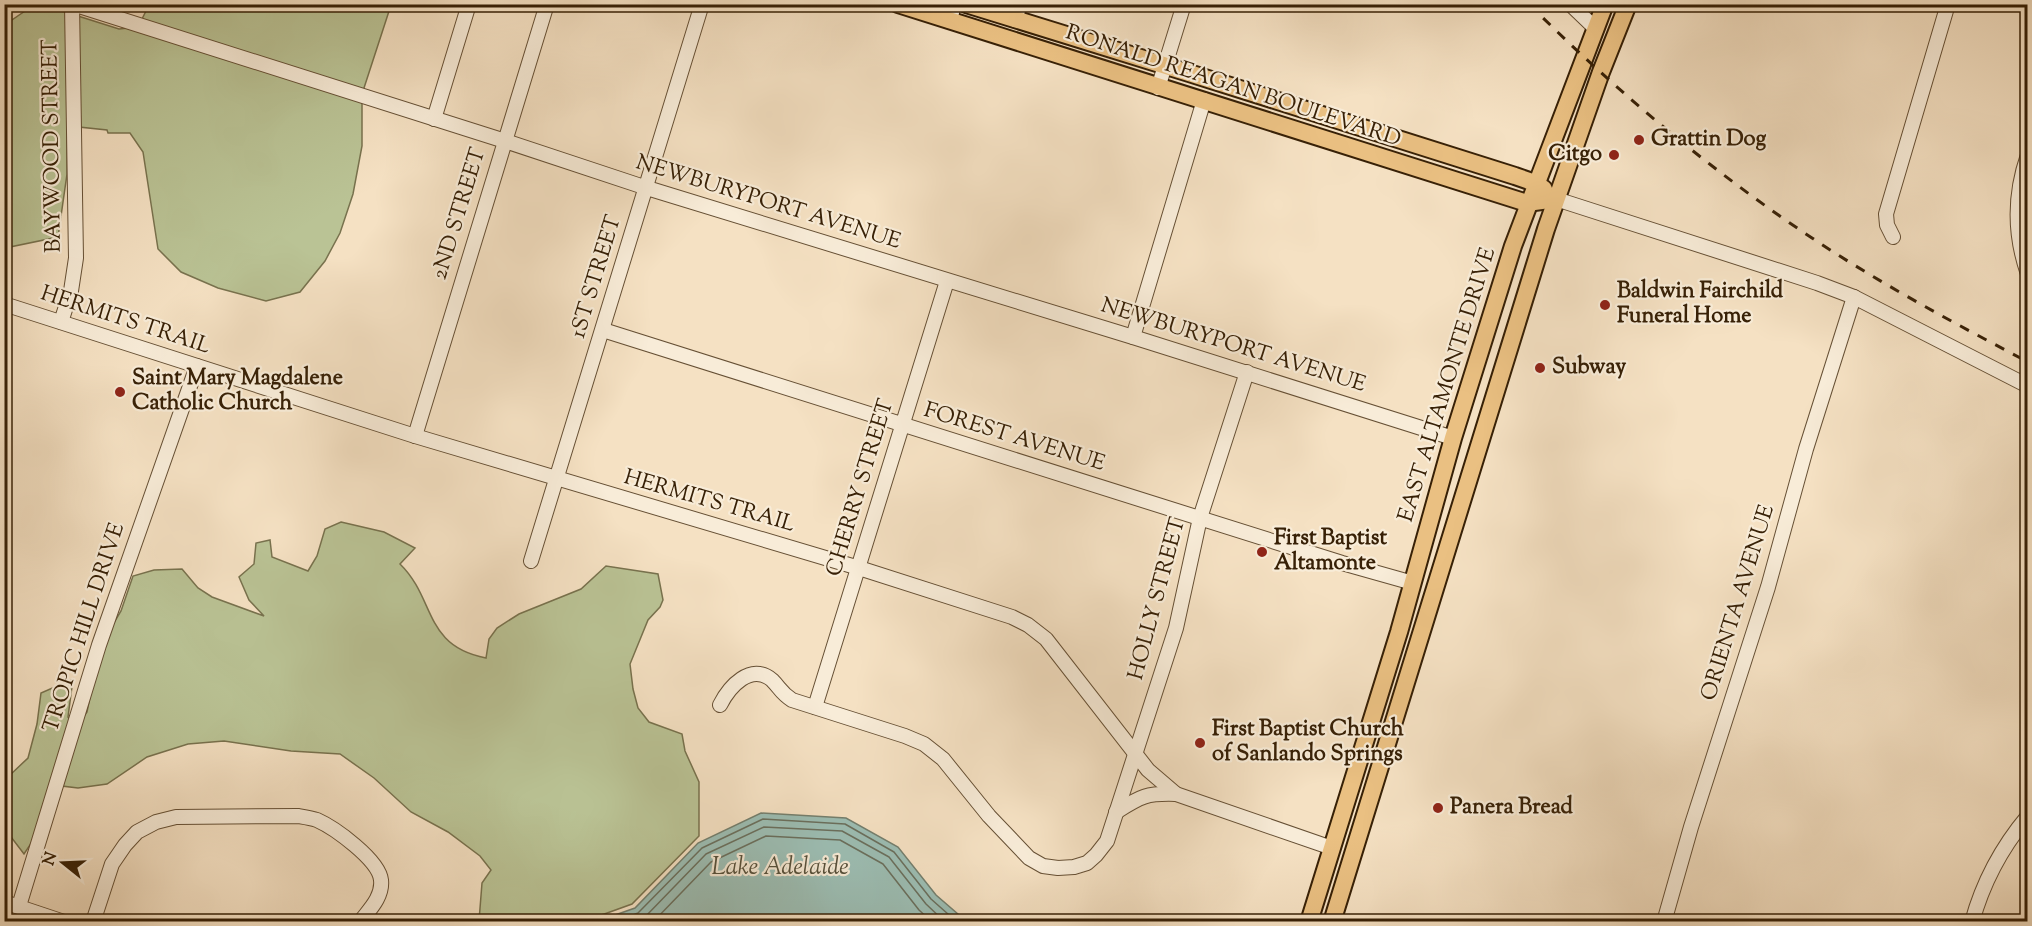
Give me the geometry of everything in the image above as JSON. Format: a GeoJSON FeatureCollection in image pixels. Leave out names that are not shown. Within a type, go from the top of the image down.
{"type":"FeatureCollection","features":[{"type":"Feature","properties":{"kind":"main road","name":"RONALD REAGAN BOULEVARD"},"geometry":{"type":"LineString","coordinates":[[898,4],[1527,203],[1556,199]]}},
{"type":"Feature","properties":{"kind":"main road","name":"RONALD REAGAN BOULEVARD"},"geometry":{"type":"LineString","coordinates":[[966,4],[1017,12],[1165,65],[1535,183],[1556,199]]}},
{"type":"Feature","properties":{"kind":"main road","name":"EAST ALTAMONTE DRIVE"},"geometry":{"type":"LineString","coordinates":[[1309,921],[1399,632],[1454,438],[1527,203],[1605,4]]}},
{"type":"Feature","properties":{"kind":"main road"},"geometry":{"type":"LineString","coordinates":[[1332,921],[1556,199],[1628,4]]}},
{"type":"Feature","properties":{"kind":"main road"},"geometry":{"type":"LineString","coordinates":[[1454,438],[1467,452],[1472,469]]}},
{"type":"Feature","properties":{"kind":"main road"},"geometry":{"type":"LineString","coordinates":[[1399,632],[1401,650],[1411,666]]}},
{"type":"Feature","properties":{"kind":"main road"},"geometry":{"type":"LineString","coordinates":[[1340,824],[1342,840],[1352,857]]}},
{"type":"Feature","properties":{"kind":"main road"},"geometry":{"type":"LineString","coordinates":[[1332,848],[1341,862],[1345,879]]}},
{"type":"Feature","properties":{"kind":"street","name":"NEWBURYPORT AVENUE"},"geometry":{"type":"LineString","coordinates":[[72,4],[647,188],[1454,438]]}},
{"type":"Feature","properties":{"kind":"street","name":"BAYWOOD STREET"},"geometry":{"type":"LineString","coordinates":[[61,322],[71,291],[76,258],[72,4]]}},
{"type":"Feature","properties":{"kind":"street"},"geometry":{"type":"LineString","coordinates":[[434,119],[469,4]]}},
{"type":"Feature","properties":{"kind":"street","name":"2ND STREET"},"geometry":{"type":"LineString","coordinates":[[415,436],[547,4]]}},
{"type":"Feature","properties":{"kind":"street","name":"1ST STREET"},"geometry":{"type":"LineString","coordinates":[[531,561],[702,4]]}},
{"type":"Feature","properties":{"kind":"street"},"geometry":{"type":"LineString","coordinates":[[950,21],[954,4]]}},
{"type":"Feature","properties":{"kind":"street"},"geometry":{"type":"LineString","coordinates":[[1158,88],[1184,4]]}},
{"type":"Feature","properties":{"kind":"street"},"geometry":{"type":"LineString","coordinates":[[1570,4],[1596,28]]}},
{"type":"Feature","properties":{"kind":"street"},"geometry":{"type":"LineString","coordinates":[[1893,237],[1887,225],[1886,214],[1948,4]]}},
{"type":"Feature","properties":{"kind":"street"},"geometry":{"type":"LineString","coordinates":[[1133,337],[1204,100]]}},
{"type":"Feature","properties":{"kind":"street"},"geometry":{"type":"LineString","coordinates":[[2028,155],[2019,185],[2017,222],[2021,255],[2028,274]]}},
{"type":"Feature","properties":{"kind":"street","name":"RONALD REAGAN BOULEVARD"},"geometry":{"type":"LineString","coordinates":[[1556,199],[1854,297],[2028,386]]}},
{"type":"Feature","properties":{"kind":"street","name":"CHERRY STREET"},"geometry":{"type":"LineString","coordinates":[[815,707],[946,281]]}},
{"type":"Feature","properties":{"kind":"street","name":"ORIENTA AVENUE"},"geometry":{"type":"LineString","coordinates":[[1664,921],[1768,587],[1806,449],[1854,297]]}},
{"type":"Feature","properties":{"kind":"street","name":"HERMITS TRAIL"},"geometry":{"type":"LineString","coordinates":[[4,304],[415,436],[859,568],[1012,617],[1028,625],[1046,639],[1148,770],[1176,794],[1332,848]]}},
{"type":"Feature","properties":{"kind":"street","name":"FOREST AVENUE"},"geometry":{"type":"LineString","coordinates":[[603,330],[1342,563],[1413,583]]}},
{"type":"Feature","properties":{"kind":"street","name":"TROPIC HILL DRIVE"},"geometry":{"type":"LineString","coordinates":[[19,906],[99,645],[197,366]]}},
{"type":"Feature","properties":{"kind":"street","name":"HOLLY STREET"},"geometry":{"type":"LineString","coordinates":[[815,707],[924,744],[943,759],[989,816],[1029,858],[1043,866],[1058,868],[1087,863],[1107,841],[1176,628],[1200,518],[1247,372]]}},
{"type":"Feature","properties":{"kind":"street"},"geometry":{"type":"LineString","coordinates":[[720,705],[727,691],[737,681],[750,675],[764,676],[773,681],[782,694],[792,700],[815,707]]}},
{"type":"Feature","properties":{"kind":"street"},"geometry":{"type":"LineString","coordinates":[[1116,813],[1137,799],[1153,793],[1176,794]]}},
{"type":"Feature","properties":{"kind":"street"},"geometry":{"type":"LineString","coordinates":[[93,921],[112,864],[137,832],[156,822],[176,818],[298,816],[314,819],[324,824],[367,856],[376,869],[381,879],[380,891],[374,904],[360,921]]}},
{"type":"Feature","properties":{"kind":"street"},"geometry":{"type":"LineString","coordinates":[[1972,921],[1987,878],[1998,857],[2028,816]]}},
{"type":"Feature","properties":{"kind":"street"},"geometry":{"type":"LineString","coordinates":[[4,902],[64,921]]}},
{"type":"Feature","properties":{"kind":"green space"},"geometry":{"type":"Polygon","coordinates":[[[149,5],[391,5],[363,91],[141,21],[149,5]]]}},
{"type":"Feature","properties":{"kind":"green space"},"geometry":{"type":"Polygon","coordinates":[[[31,7],[67,12],[67,174],[58,237],[5,248],[5,31],[9,22],[31,7]]]}},
{"type":"Feature","properties":{"kind":"green space"},"geometry":{"type":"Polygon","coordinates":[[[78,16],[119,29],[129,28],[362,101],[362,146],[353,194],[340,233],[325,261],[300,292],[266,301],[218,288],[181,272],[158,249],[143,152],[130,133],[108,133],[107,130],[79,127],[78,16]]]}},
{"type":"Feature","properties":{"kind":"green space"},"geometry":{"type":"Polygon","coordinates":[[[341,522],[384,532],[415,548],[400,564],[420,592],[433,620],[451,643],[466,652],[486,658],[489,639],[497,628],[519,614],[581,589],[606,566],[658,574],[663,600],[648,620],[630,664],[633,689],[638,708],[649,722],[682,734],[685,751],[699,782],[699,836],[632,904],[585,921],[479,921],[482,883],[491,870],[480,856],[448,832],[411,812],[374,778],[340,754],[291,751],[224,741],[188,744],[147,757],[107,784],[78,788],[62,786],[112,626],[121,611],[133,576],[154,570],[182,569],[198,588],[212,597],[264,616],[249,600],[239,577],[254,564],[256,543],[270,540],[272,557],[308,571],[317,556],[325,529],[341,522]]]}},
{"type":"Feature","properties":{"kind":"green space"},"geometry":{"type":"Polygon","coordinates":[[[73,679],[68,717],[70,720],[34,839],[24,854],[8,833],[6,808],[10,775],[28,758],[37,724],[41,693],[73,679]]]}},
{"type":"Feature","properties":{"kind":"water","name":"Lake Adelaide"},"geometry":{"type":"Polygon","coordinates":[[[761,813],[846,818],[898,847],[936,895],[966,921],[598,921],[635,908],[698,843],[761,813]]]}},
{"type":"Feature","properties":{"kind":"railway"},"geometry":{"type":"LineString","coordinates":[[1529,4],[1664,128],[1774,212],[1891,287],[2028,362]]}},
{"type":"Feature","properties":{"kind":"place","name":"Grattin Dog"},"geometry":{"type":"Point","coordinates":[1639,140]}},
{"type":"Feature","properties":{"kind":"place","name":"Citgo"},"geometry":{"type":"Point","coordinates":[1614,155]}},
{"type":"Feature","properties":{"kind":"place","name":"Baldwin Fairchild Funeral Home"},"geometry":{"type":"Point","coordinates":[1605,305]}},
{"type":"Feature","properties":{"kind":"place","name":"Subway"},"geometry":{"type":"Point","coordinates":[1540,368]}},
{"type":"Feature","properties":{"kind":"place","name":"Saint Mary Magdalene Catholic Church"},"geometry":{"type":"Point","coordinates":[120,392]}},
{"type":"Feature","properties":{"kind":"place","name":"First Baptist Altamonte"},"geometry":{"type":"Point","coordinates":[1262,552]}},
{"type":"Feature","properties":{"kind":"place","name":"First Baptist Church of Sanlando Springs"},"geometry":{"type":"Point","coordinates":[1200,743]}},
{"type":"Feature","properties":{"kind":"place","name":"Panera Bread"},"geometry":{"type":"Point","coordinates":[1438,808]}}]}
